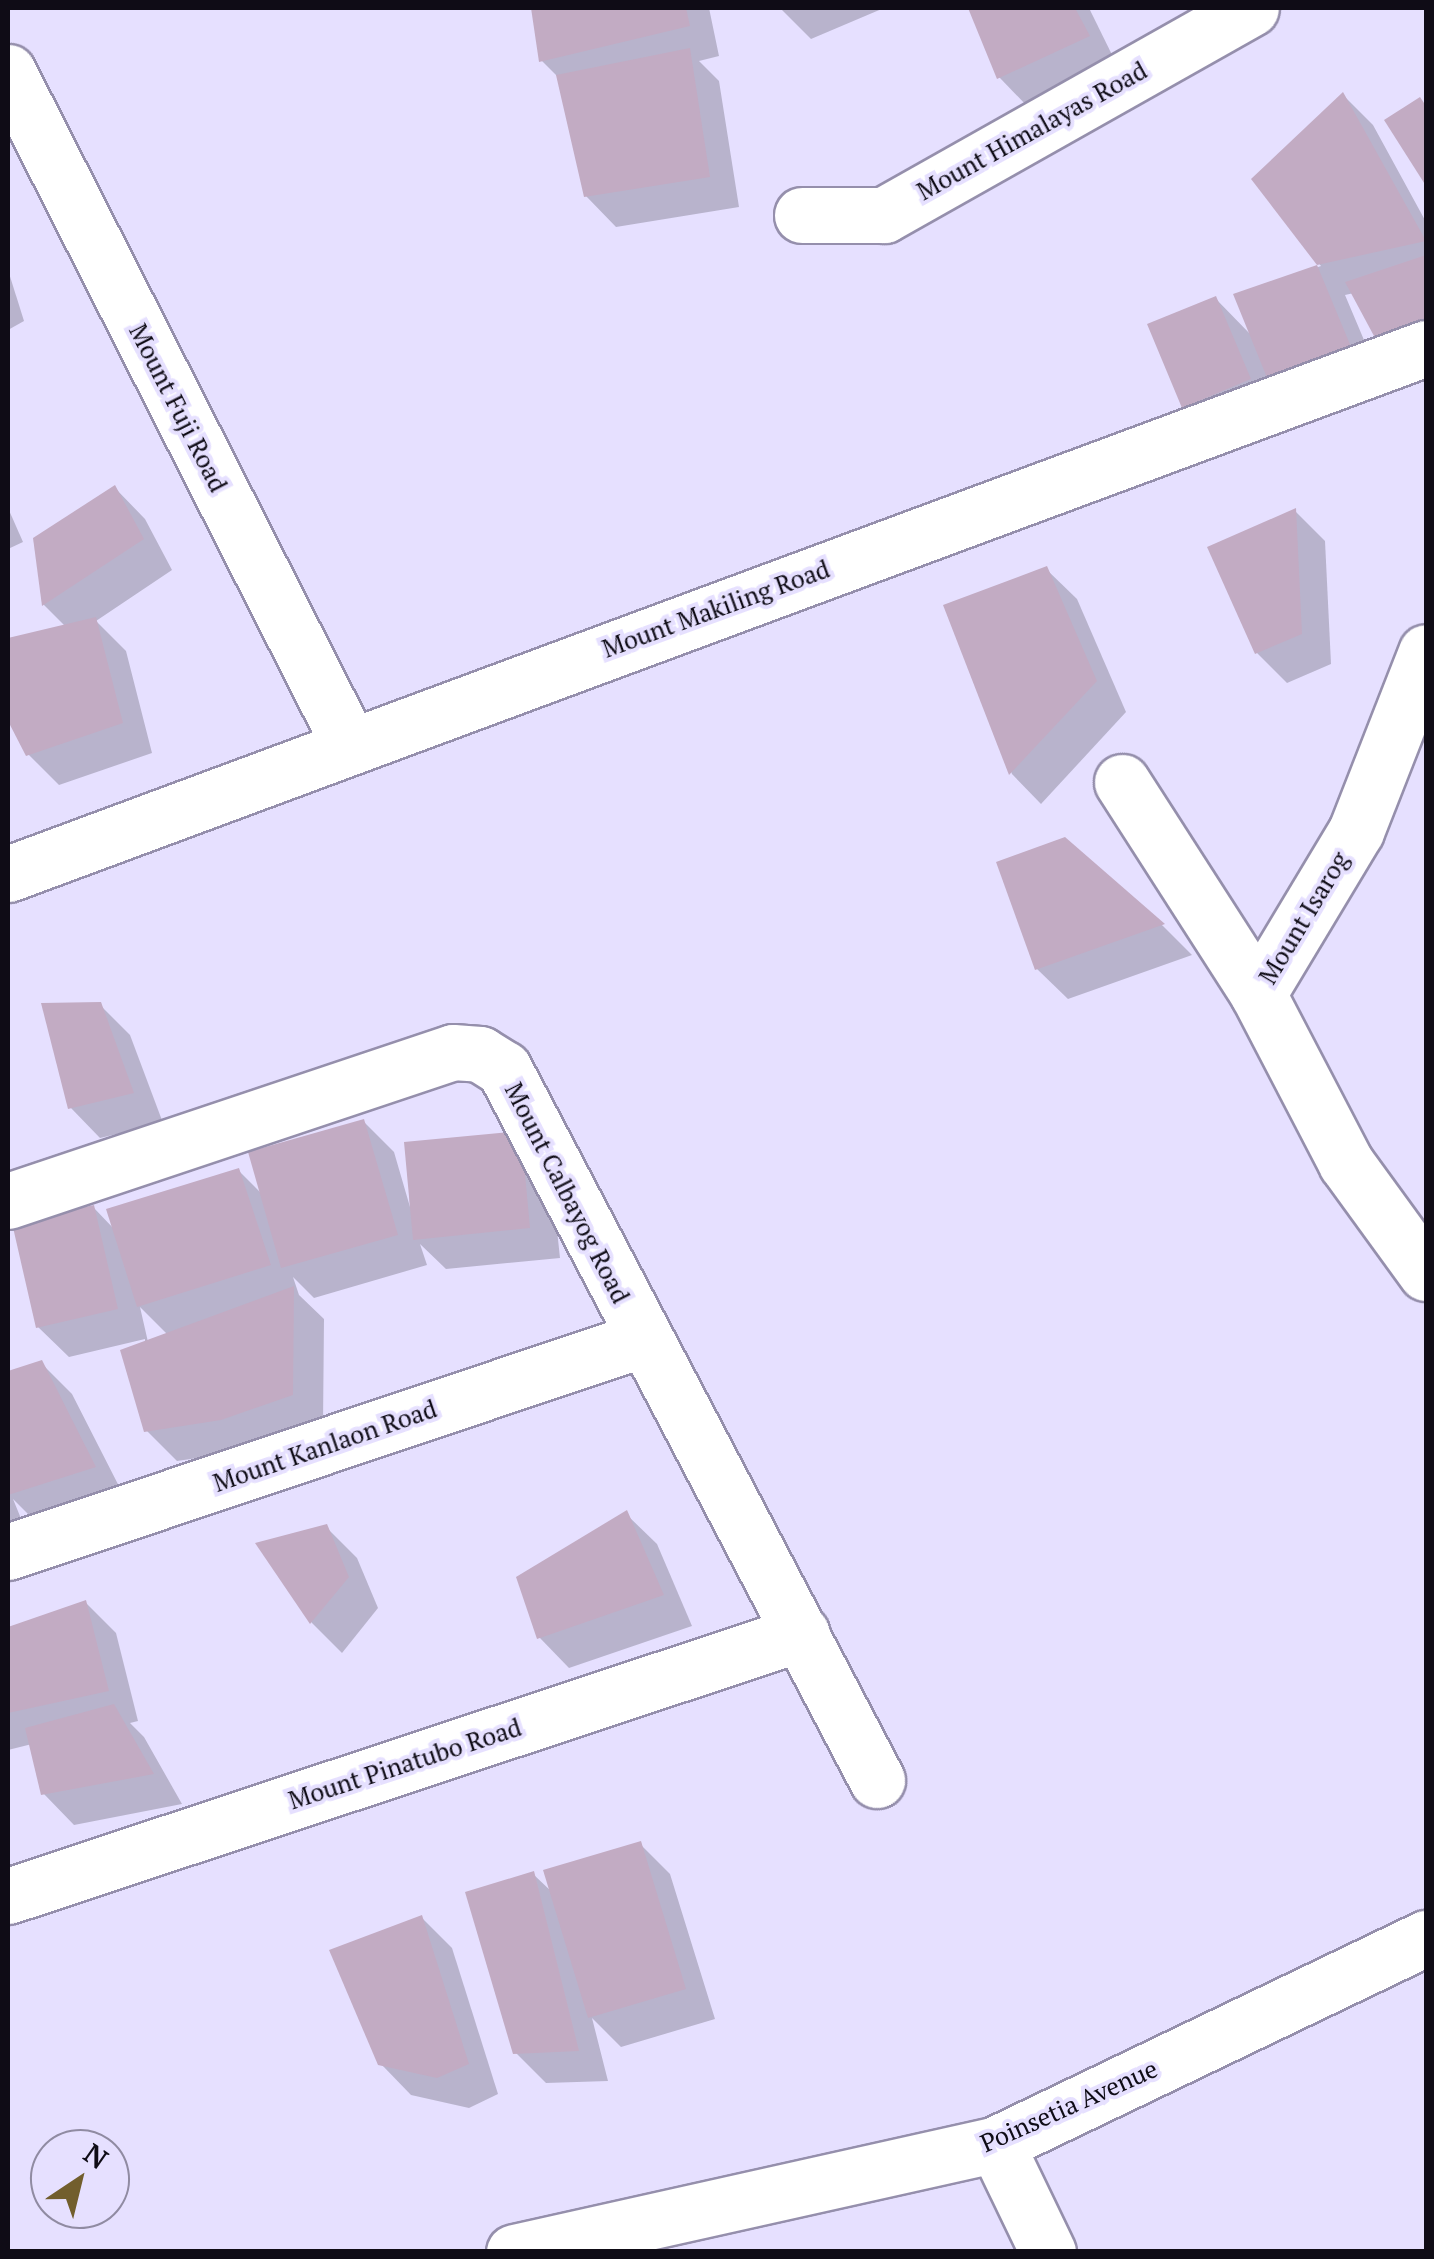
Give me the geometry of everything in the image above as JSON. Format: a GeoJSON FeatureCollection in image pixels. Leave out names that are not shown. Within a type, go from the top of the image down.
{"type":"FeatureCollection","features":[{"type":"Feature","properties":{"kind":"street","name":"Mount Himalayas Road"},"geometry":{"type":"LineString","coordinates":[[802,215],[884,215],[1251,8]]}},
{"type":"Feature","properties":{"kind":"street","name":"Mount Fuji Road"},"geometry":{"type":"LineString","coordinates":[[8,72],[348,744]]}},
{"type":"Feature","properties":{"kind":"street","name":"Mount Makiling Road"},"geometry":{"type":"LineString","coordinates":[[12,863],[348,744],[1426,348]]}},
{"type":"Feature","properties":{"kind":"street","name":"Mount Isarog"},"geometry":{"type":"LineString","coordinates":[[1426,652],[1356,831],[1258,994],[1346,1163],[1426,1272]]}},
{"type":"Feature","properties":{"kind":"street"},"geometry":{"type":"LineString","coordinates":[[1122,782],[1258,994]]}},
{"type":"Feature","properties":{"kind":"street","name":"Mount Calbayog Road"},"geometry":{"type":"LineString","coordinates":[[8,1201],[453,1052],[480,1054],[504,1069],[877,1780]]}},
{"type":"Feature","properties":{"kind":"street","name":"Mount Kanlaon Road"},"geometry":{"type":"LineString","coordinates":[[8,1552],[643,1339]]}},
{"type":"Feature","properties":{"kind":"street","name":"Mount Pinatubo Road"},"geometry":{"type":"LineString","coordinates":[[8,1896],[802,1633]]}},
{"type":"Feature","properties":{"kind":"street","name":"Poinsetia Avenue"},"geometry":{"type":"LineString","coordinates":[[514,2252],[641,2237],[996,2144],[1426,1938]]}},
{"type":"Feature","properties":{"kind":"street"},"geometry":{"type":"LineString","coordinates":[[996,2144],[1048,2252]]}},
{"type":"Feature","properties":{"kind":"building"},"geometry":{"type":"Polygon","coordinates":[[[531,8],[686,8],[690,26],[539,62],[531,8]]]}},
{"type":"Feature","properties":{"kind":"building"},"geometry":{"type":"Polygon","coordinates":[[[968,8],[1075,8],[1090,36],[997,79],[968,8]]]}},
{"type":"Feature","properties":{"kind":"building"},"geometry":{"type":"Polygon","coordinates":[[[690,48],[710,177],[584,197],[556,75],[690,48]]]}},
{"type":"Feature","properties":{"kind":"building"},"geometry":{"type":"Polygon","coordinates":[[[1343,92],[1426,241],[1317,265],[1251,179],[1343,92]]]}},
{"type":"Feature","properties":{"kind":"building"},"geometry":{"type":"Polygon","coordinates":[[[1420,97],[1426,106],[1426,186],[1384,120],[1420,97]]]}},
{"type":"Feature","properties":{"kind":"building"},"geometry":{"type":"Polygon","coordinates":[[[1426,255],[1426,326],[1381,349],[1345,282],[1426,255]]]}},
{"type":"Feature","properties":{"kind":"building"},"geometry":{"type":"Polygon","coordinates":[[[1317,265],[1354,354],[1270,385],[1233,294],[1317,265]]]}},
{"type":"Feature","properties":{"kind":"building"},"geometry":{"type":"Polygon","coordinates":[[[1216,296],[1251,379],[1182,408],[1147,324],[1216,296]]]}},
{"type":"Feature","properties":{"kind":"building"},"geometry":{"type":"Polygon","coordinates":[[[115,485],[144,539],[42,606],[33,538],[115,485]]]}},
{"type":"Feature","properties":{"kind":"building"},"geometry":{"type":"Polygon","coordinates":[[[1296,508],[1302,634],[1255,654],[1207,547],[1296,508]]]}},
{"type":"Feature","properties":{"kind":"building"},"geometry":{"type":"Polygon","coordinates":[[[1047,566],[1097,681],[1009,775],[943,605],[1047,566]]]}},
{"type":"Feature","properties":{"kind":"building"},"geometry":{"type":"Polygon","coordinates":[[[96,617],[123,723],[26,756],[8,721],[8,638],[96,617]]]}},
{"type":"Feature","properties":{"kind":"building"},"geometry":{"type":"Polygon","coordinates":[[[1065,837],[1165,924],[1035,970],[996,862],[1065,837]]]}},
{"type":"Feature","properties":{"kind":"building"},"geometry":{"type":"Polygon","coordinates":[[[101,1002],[134,1093],[68,1109],[41,1003],[101,1002]]]}},
{"type":"Feature","properties":{"kind":"building"},"geometry":{"type":"Polygon","coordinates":[[[364,1119],[398,1235],[281,1268],[248,1152],[364,1119]]]}},
{"type":"Feature","properties":{"kind":"building"},"geometry":{"type":"Polygon","coordinates":[[[521,1131],[530,1228],[413,1240],[404,1142],[521,1131]]]}},
{"type":"Feature","properties":{"kind":"building"},"geometry":{"type":"Polygon","coordinates":[[[239,1168],[271,1265],[137,1307],[106,1209],[239,1168]]]}},
{"type":"Feature","properties":{"kind":"building"},"geometry":{"type":"Polygon","coordinates":[[[94,1205],[118,1309],[36,1328],[12,1223],[94,1205]]]}},
{"type":"Feature","properties":{"kind":"building"},"geometry":{"type":"Polygon","coordinates":[[[294,1286],[293,1395],[221,1420],[144,1432],[120,1350],[294,1286]]]}},
{"type":"Feature","properties":{"kind":"building"},"geometry":{"type":"Polygon","coordinates":[[[42,1360],[96,1467],[8,1495],[8,1371],[42,1360]]]}},
{"type":"Feature","properties":{"kind":"building"},"geometry":{"type":"Polygon","coordinates":[[[627,1510],[664,1595],[537,1639],[516,1577],[627,1510]]]}},
{"type":"Feature","properties":{"kind":"building"},"geometry":{"type":"Polygon","coordinates":[[[327,1524],[349,1577],[310,1624],[255,1543],[327,1524]]]}},
{"type":"Feature","properties":{"kind":"building"},"geometry":{"type":"Polygon","coordinates":[[[86,1600],[109,1691],[8,1713],[8,1627],[86,1600]]]}},
{"type":"Feature","properties":{"kind":"building"},"geometry":{"type":"Polygon","coordinates":[[[114,1704],[154,1774],[41,1795],[25,1728],[114,1704]]]}},
{"type":"Feature","properties":{"kind":"building"},"geometry":{"type":"Polygon","coordinates":[[[641,1841],[686,1989],[588,2018],[543,1870],[641,1841]]]}},
{"type":"Feature","properties":{"kind":"building"},"geometry":{"type":"Polygon","coordinates":[[[534,1871],[579,2051],[513,2054],[465,1892],[534,1871]]]}},
{"type":"Feature","properties":{"kind":"building"},"geometry":{"type":"Polygon","coordinates":[[[422,1915],[469,2064],[437,2078],[378,2065],[329,1950],[422,1915]]]}}]}
